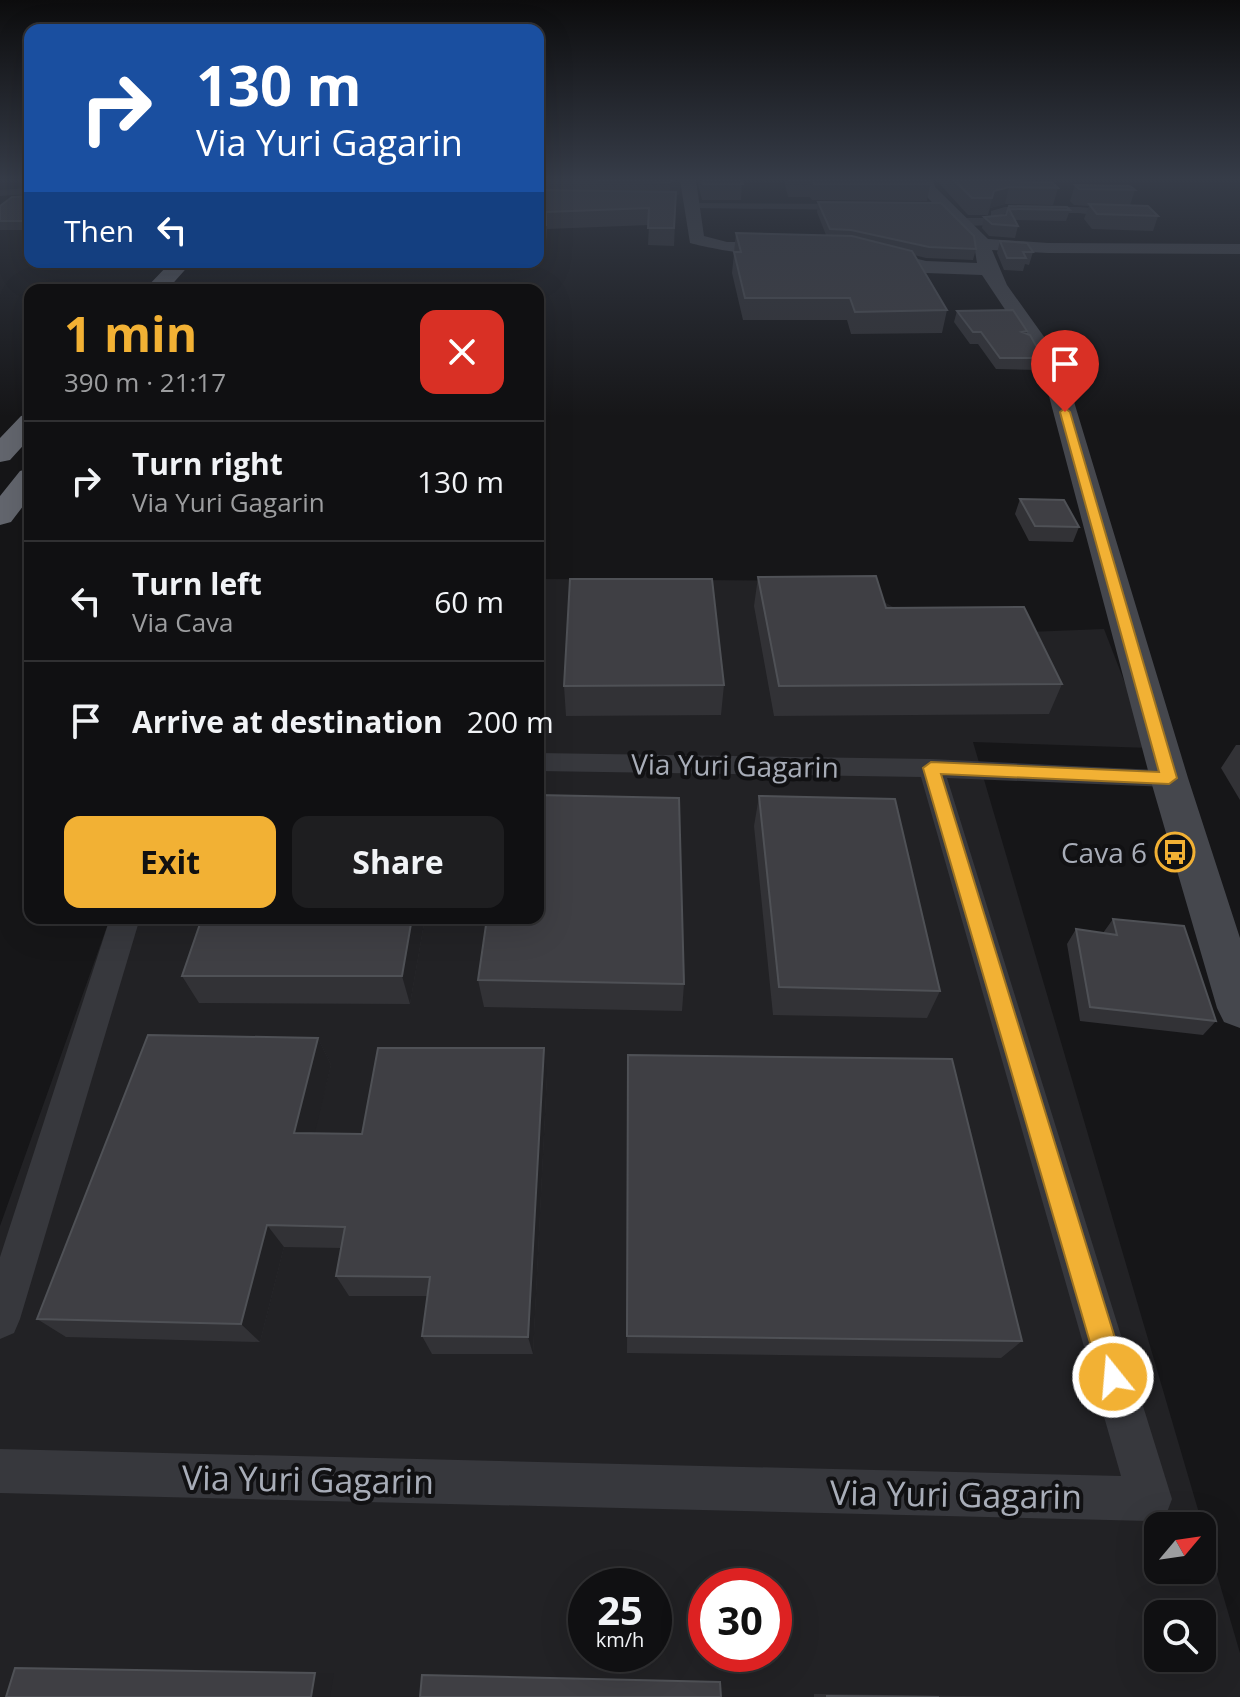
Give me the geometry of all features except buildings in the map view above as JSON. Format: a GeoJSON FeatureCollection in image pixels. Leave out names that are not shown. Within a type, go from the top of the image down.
{"type":"FeatureCollection","features":[{"type":"Feature","properties":{"kind":"highway"},"geometry":{"type":"LineString","coordinates":[[164,284],[188,268]]}},
{"type":"Feature","properties":{"kind":"highway"},"geometry":{"type":"LineString","coordinates":[[0,454],[24,428]]}},
{"type":"Feature","properties":{"kind":"highway"},"geometry":{"type":"LineString","coordinates":[[0,516],[24,485]]}},
{"type":"Feature","properties":{"kind":"street"},"geometry":{"type":"LineString","coordinates":[[894,259],[926,267],[967,259]]}},
{"type":"Feature","properties":{"kind":"street"},"geometry":{"type":"LineString","coordinates":[[986,259],[1051,362],[1169,778],[1240,1008]]}},
{"type":"Feature","properties":{"kind":"street","name":"Via Yuri Gagarin"},"geometry":{"type":"LineString","coordinates":[[544,762],[931,768],[1169,778]]}},
{"type":"Feature","properties":{"kind":"street","name":"Via Yuri Gagarin"},"geometry":{"type":"LineString","coordinates":[[0,1471],[1150,1499],[931,768]]}},
{"type":"Feature","properties":{"kind":"street"},"geometry":{"type":"LineString","coordinates":[[0,1319],[123,924]]}},
{"type":"Feature","properties":{"kind":"shaded area"},"geometry":{"type":"Polygon","coordinates":[[[544,579],[847,581],[916,620],[1028,632],[1104,629],[1150,748],[973,742],[1199,1512],[1144,1512],[1144,1584],[1216,1584],[1216,1571],[1240,1653],[1240,1697],[0,1697],[0,1226],[108,924],[544,924],[544,579]]]}},
{"type":"Feature","properties":{"kind":"place","name":"Cava 6"},"geometry":{"type":"Point","coordinates":[1175,852]}},
{"type":"Feature","properties":{"kind":"route"},"geometry":{"type":"LineString","coordinates":[[1065,412],[1169,778],[931,768],[1113,1377]]}}]}
